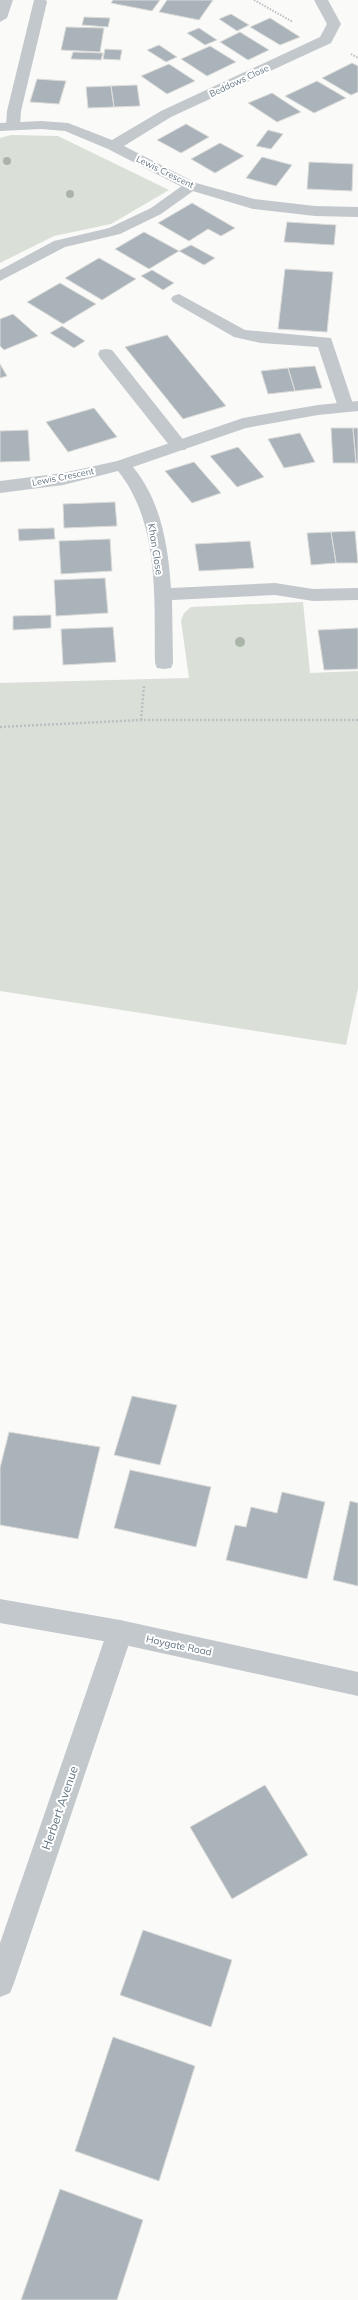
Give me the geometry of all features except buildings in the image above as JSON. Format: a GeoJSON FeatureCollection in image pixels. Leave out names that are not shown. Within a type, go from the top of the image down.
{"type":"FeatureCollection","features":[{"type":"Feature","properties":{"kind":"street"},"geometry":{"type":"LineString","coordinates":[[0,18],[6,0]]}},
{"type":"Feature","properties":{"kind":"street","name":"Beddows Close"},"geometry":{"type":"LineString","coordinates":[[113,146],[166,114],[326,40],[334,24],[321,0]]}},
{"type":"Feature","properties":{"kind":"street"},"geometry":{"type":"LineString","coordinates":[[7,126],[14,111],[40,2]]}},
{"type":"Feature","properties":{"kind":"street","name":"Lewis Crescent"},"geometry":{"type":"LineString","coordinates":[[7,126],[41,125],[68,128],[113,146],[191,186],[253,204],[315,211],[358,212]]}},
{"type":"Feature","properties":{"kind":"street"},"geometry":{"type":"LineString","coordinates":[[0,276],[60,244],[114,231],[156,211],[191,186]]}},
{"type":"Feature","properties":{"kind":"street"},"geometry":{"type":"LineString","coordinates":[[179,298],[240,334],[261,338],[325,342],[352,407]]}},
{"type":"Feature","properties":{"kind":"street"},"geometry":{"type":"LineString","coordinates":[[106,354],[179,446]]}},
{"type":"Feature","properties":{"kind":"street","name":"Lewis Crescent"},"geometry":{"type":"LineString","coordinates":[[0,487],[63,479],[122,465],[243,423],[352,407]]}},
{"type":"Feature","properties":{"kind":"street","name":"Khan Close"},"geometry":{"type":"LineString","coordinates":[[122,465],[143,494],[154,531],[162,594],[164,663]]}},
{"type":"Feature","properties":{"kind":"street"},"geometry":{"type":"LineString","coordinates":[[162,594],[275,589],[313,595],[358,594]]}},
{"type":"Feature","properties":{"kind":"street","name":"Haygate Road"},"geometry":{"type":"LineString","coordinates":[[0,1611],[120,1632],[358,1684]]}},
{"type":"Feature","properties":{"kind":"street","name":"Herbert Avenue"},"geometry":{"type":"LineString","coordinates":[[0,1983],[120,1632]]}},
{"type":"Feature","properties":{"kind":"path"},"geometry":{"type":"LineString","coordinates":[[0,727],[141,720],[358,720]]}},
{"type":"Feature","properties":{"kind":"shaded area"},"geometry":{"type":"Polygon","coordinates":[[[11,135],[58,136],[169,190],[111,224],[54,236],[0,263],[0,138],[11,135]]]}},
{"type":"Feature","properties":{"kind":"shaded area"},"geometry":{"type":"Polygon","coordinates":[[[303,602],[310,673],[358,671],[358,988],[346,1045],[0,991],[0,683],[189,678],[181,621],[184,613],[191,607],[303,602]]]}}]}
